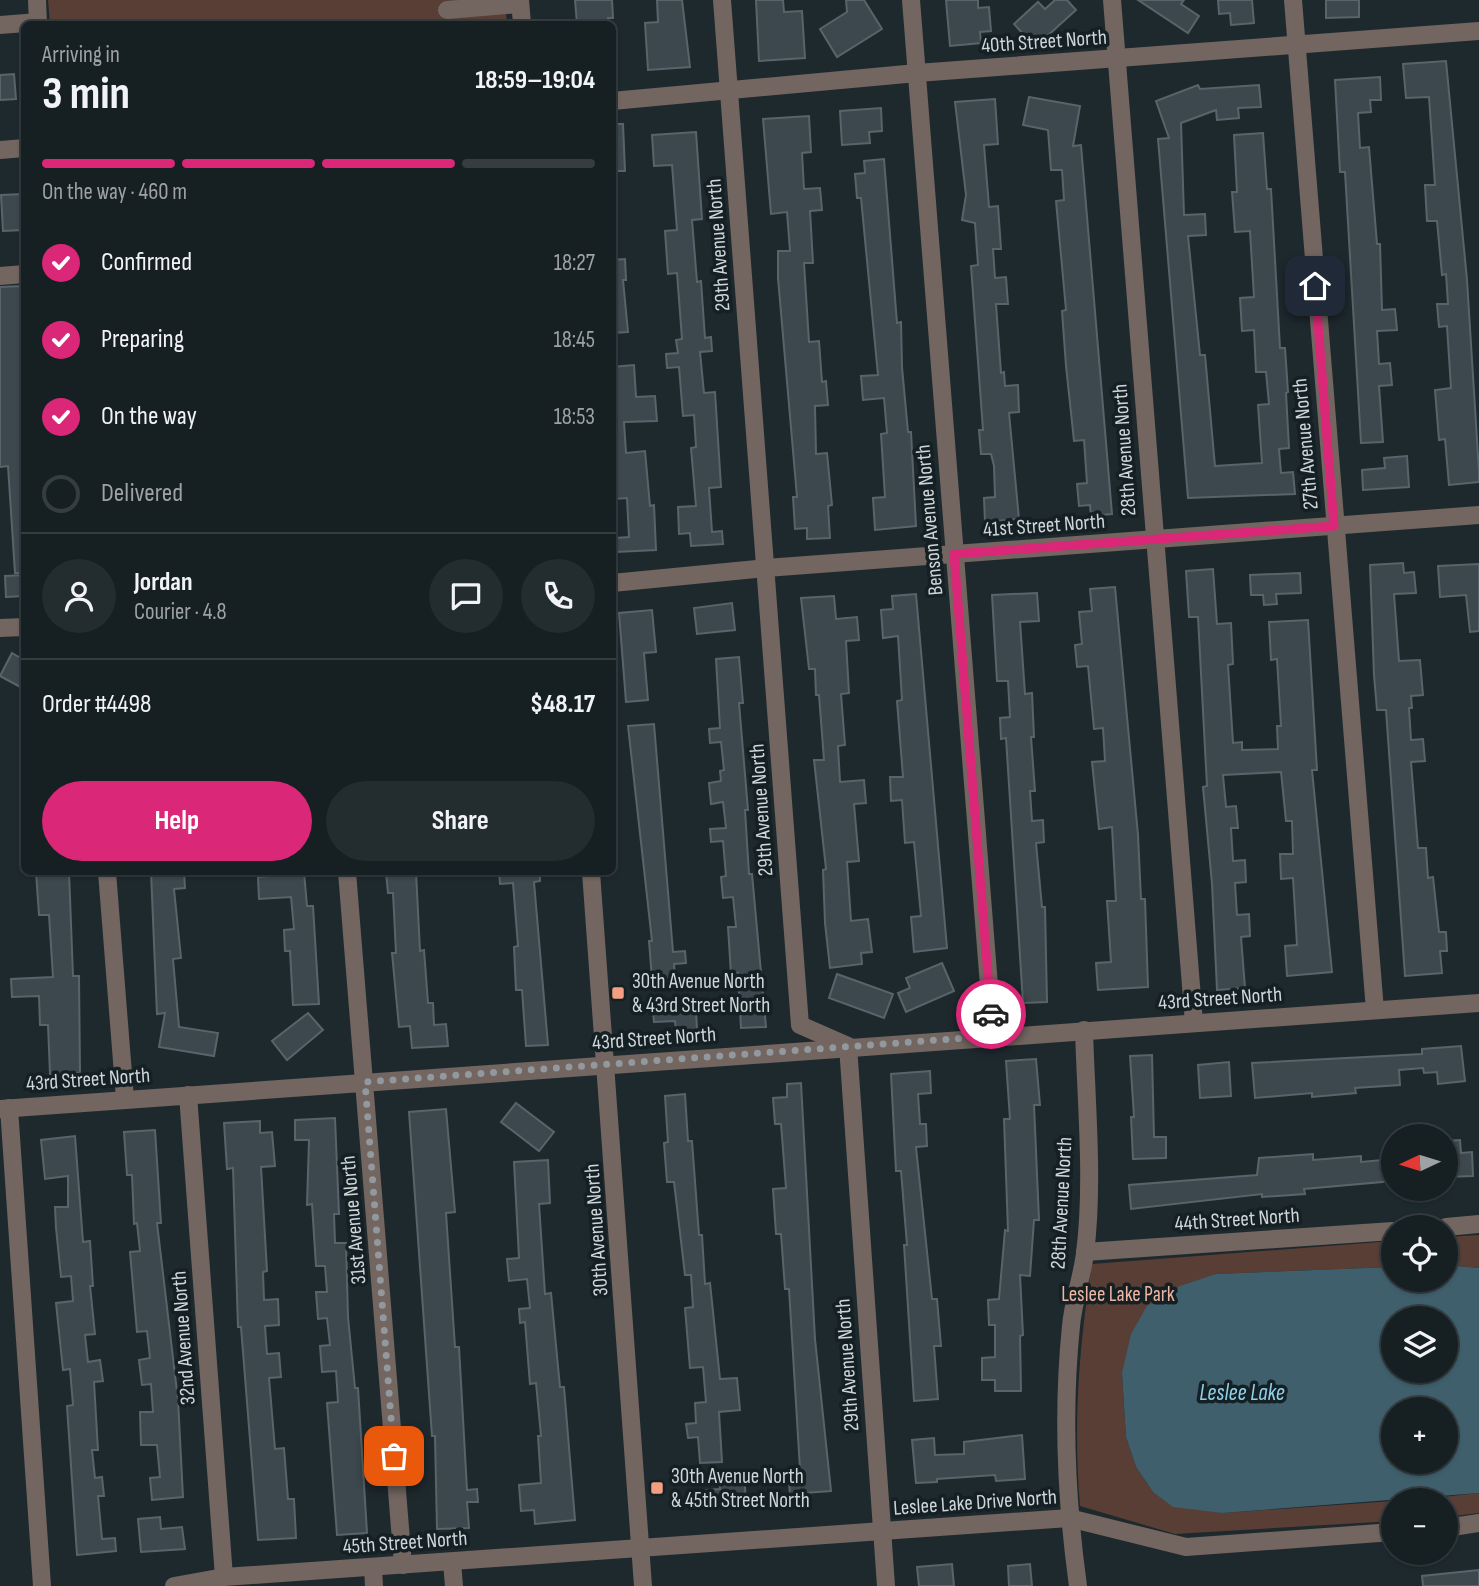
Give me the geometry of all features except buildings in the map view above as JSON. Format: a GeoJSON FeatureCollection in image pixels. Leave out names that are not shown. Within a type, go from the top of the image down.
{"type":"FeatureCollection","features":[{"type":"Feature","properties":{"kind":"street"},"geometry":{"type":"LineString","coordinates":[[37,0],[38,21]]}},
{"type":"Feature","properties":{"kind":"street","name":"29th Avenue North"},"geometry":{"type":"LineString","coordinates":[[722,0],[800,1025],[848,1046],[886,1586]]}},
{"type":"Feature","properties":{"kind":"street","name":"Benson Avenue North"},"geometry":{"type":"LineString","coordinates":[[911,0],[993,1036]]}},
{"type":"Feature","properties":{"kind":"street","name":"28th Avenue North"},"geometry":{"type":"LineString","coordinates":[[1112,0],[1194,1023]]}},
{"type":"Feature","properties":{"kind":"street","name":"27th Avenue North"},"geometry":{"type":"LineString","coordinates":[[1293,0],[1375,1010]]}},
{"type":"Feature","properties":{"kind":"street"},"geometry":{"type":"LineString","coordinates":[[447,12],[520,2],[522,21]]}},
{"type":"Feature","properties":{"kind":"street"},"geometry":{"type":"LineString","coordinates":[[0,25],[21,24]]}},
{"type":"Feature","properties":{"kind":"street","name":"40th Street North"},"geometry":{"type":"LineString","coordinates":[[616,101],[729,88],[917,73],[1479,32]]}},
{"type":"Feature","properties":{"kind":"street"},"geometry":{"type":"LineString","coordinates":[[0,150],[21,148]]}},
{"type":"Feature","properties":{"kind":"street"},"geometry":{"type":"LineString","coordinates":[[0,276],[21,274]]}},
{"type":"Feature","properties":{"kind":"street","name":"41st Street North"},"geometry":{"type":"LineString","coordinates":[[616,583],[766,568],[1479,515]]}},
{"type":"Feature","properties":{"kind":"street"},"geometry":{"type":"LineString","coordinates":[[0,628],[21,627]]}},
{"type":"Feature","properties":{"kind":"street"},"geometry":{"type":"LineString","coordinates":[[107,875],[125,1099]]}},
{"type":"Feature","properties":{"kind":"street","name":"31st Avenue North"},"geometry":{"type":"LineString","coordinates":[[347,875],[403,1565]]}},
{"type":"Feature","properties":{"kind":"street","name":"30th Avenue North"},"geometry":{"type":"LineString","coordinates":[[591,875],[643,1586]]}},
{"type":"Feature","properties":{"kind":"street","name":"43rd Street North"},"geometry":{"type":"LineString","coordinates":[[4,1108],[1479,1003]]}},
{"type":"Feature","properties":{"kind":"street","name":"28th Avenue North"},"geometry":{"type":"LineString","coordinates":[[1078,1586],[1069,1518],[1064,1413],[1071,1323],[1085,1252],[1088,1150],[1084,1030]]}},
{"type":"Feature","properties":{"kind":"street","name":"32nd Avenue North"},"geometry":{"type":"LineString","coordinates":[[188,1095],[225,1577]]}},
{"type":"Feature","properties":{"kind":"street"},"geometry":{"type":"LineString","coordinates":[[4,1108],[42,1586]]}},
{"type":"Feature","properties":{"kind":"street"},"geometry":{"type":"LineString","coordinates":[[1458,1226],[1479,1224]]}},
{"type":"Feature","properties":{"kind":"street","name":"44th Street North"},"geometry":{"type":"LineString","coordinates":[[1085,1252],[1381,1232]]}},
{"type":"Feature","properties":{"kind":"street","name":"Leslee Lake Drive North"},"geometry":{"type":"LineString","coordinates":[[640,1549],[1069,1518],[1186,1547],[1381,1533]]}},
{"type":"Feature","properties":{"kind":"street"},"geometry":{"type":"LineString","coordinates":[[1458,1526],[1479,1523]]}},
{"type":"Feature","properties":{"kind":"street","name":"45th Street North"},"geometry":{"type":"LineString","coordinates":[[174,1586],[225,1577],[640,1549]]}},
{"type":"Feature","properties":{"kind":"street"},"geometry":{"type":"LineString","coordinates":[[452,1562],[454,1586]]}},
{"type":"Feature","properties":{"kind":"street"},"geometry":{"type":"LineString","coordinates":[[373,1567],[374,1586]]}},
{"type":"Feature","properties":{"kind":"green space"},"geometry":{"type":"Polygon","coordinates":[[[48,0],[505,0],[507,21],[50,21],[48,0]]]}},
{"type":"Feature","properties":{"kind":"green space"},"geometry":{"type":"Polygon","coordinates":[[[1479,1235],[1479,1268],[1458,1266],[1458,1236],[1479,1235]]]}},
{"type":"Feature","properties":{"kind":"green space","name":"Leslee Lake Park"},"geometry":{"type":"Polygon","coordinates":[[[1381,1242],[1381,1267],[1216,1274],[1122,1373],[1126,1437],[1136,1467],[1153,1492],[1223,1513],[1381,1502],[1381,1522],[1175,1534],[1080,1506],[1078,1385],[1092,1264],[1381,1242]]]}},
{"type":"Feature","properties":{"kind":"green space"},"geometry":{"type":"Polygon","coordinates":[[[1479,1493],[1479,1513],[1458,1516],[1458,1495],[1479,1493]]]}},
{"type":"Feature","properties":{"kind":"water","name":"Leslee Lake"},"geometry":{"type":"Polygon","coordinates":[[[1458,1266],[1479,1268],[1479,1493],[1458,1495],[1458,1488],[1381,1488],[1381,1501],[1223,1513],[1173,1507],[1153,1492],[1136,1467],[1126,1437],[1122,1373],[1131,1334],[1147,1306],[1180,1286],[1216,1274],[1381,1267],[1381,1292],[1458,1292],[1458,1266]]]}},
{"type":"Feature","properties":{"kind":"way so far"},"geometry":{"type":"LineString","coordinates":[[394,1456],[365,1082],[993,1036],[991,1014]]}},
{"type":"Feature","properties":{"kind":"place","name":"30th Avenue North & 43rd Street North"},"geometry":{"type":"Point","coordinates":[618,993]}},
{"type":"Feature","properties":{"kind":"place","name":"30th Avenue North & 45th Street North"},"geometry":{"type":"Point","coordinates":[657,1488]}},
{"type":"Feature","properties":{"kind":"route"},"geometry":{"type":"LineString","coordinates":[[991,1014],[954,554],[1334,526],[1315,286]]}}]}
